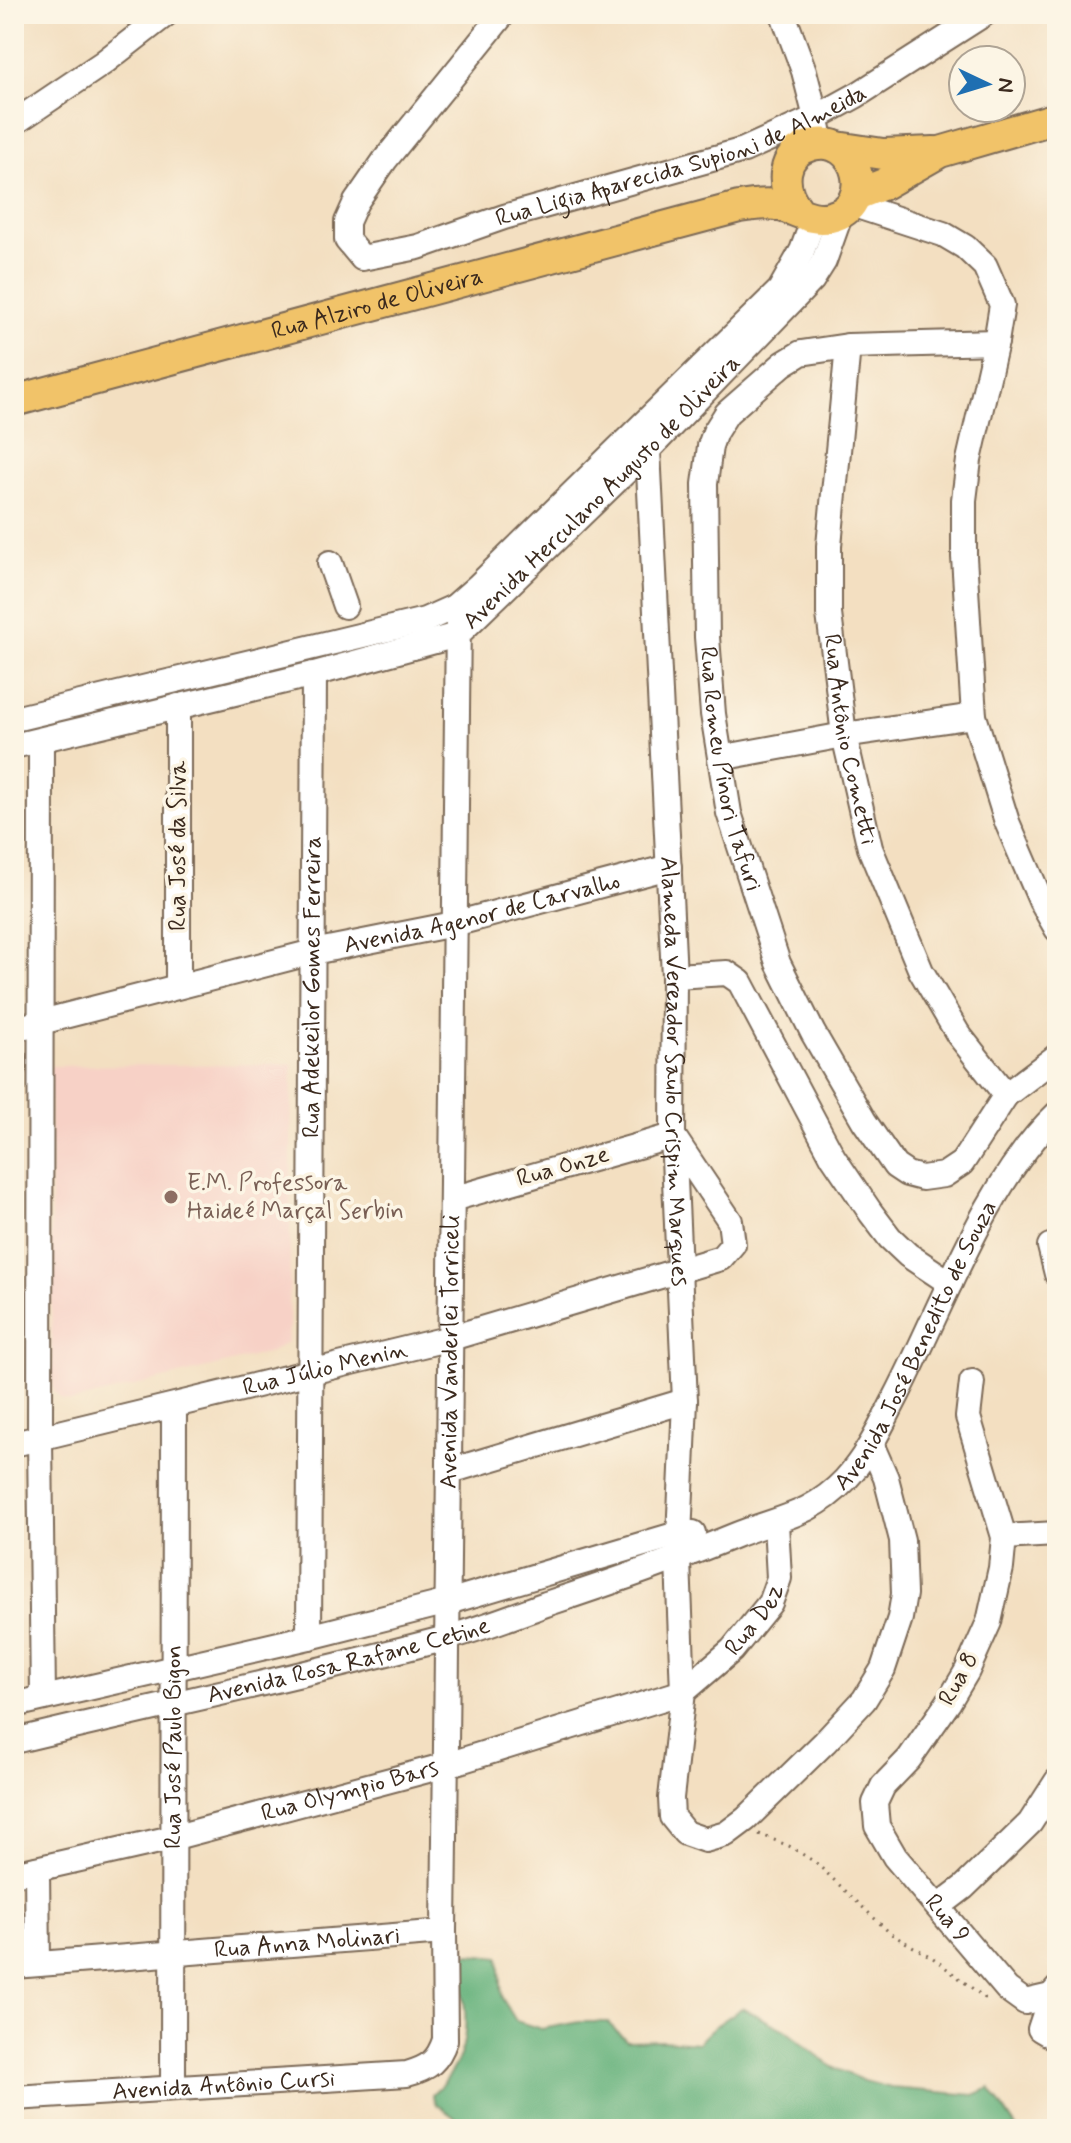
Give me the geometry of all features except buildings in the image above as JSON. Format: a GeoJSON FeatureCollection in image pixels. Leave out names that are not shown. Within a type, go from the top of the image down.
{"type":"FeatureCollection","features":[{"type":"Feature","properties":{"kind":"main road","name":"Rua Alziro de Oliveira"},"geometry":{"type":"LineString","coordinates":[[14,401],[739,207],[770,204],[832,208],[884,184],[940,152],[1057,118]]}},
{"type":"Feature","properties":{"kind":"main road","name":"Rua Alziro de Oliveira"},"geometry":{"type":"LineString","coordinates":[[739,207],[798,152],[826,136],[883,154],[940,152]]}},
{"type":"Feature","properties":{"kind":"main road"},"geometry":{"type":"LineString","coordinates":[[789,162],[785,187],[789,199],[832,208],[859,181],[849,155],[826,136]]}},
{"type":"Feature","properties":{"kind":"street"},"geometry":{"type":"LineString","coordinates":[[14,123],[103,63],[166,14]]}},
{"type":"Feature","properties":{"kind":"street","name":"Rua Ligia Aparecida Supioni de Almeida"},"geometry":{"type":"LineString","coordinates":[[503,14],[385,160],[356,202],[347,222],[347,240],[362,258],[418,247],[504,217],[733,154],[826,136],[857,95],[984,14]]}},
{"type":"Feature","properties":{"kind":"street"},"geometry":{"type":"LineString","coordinates":[[783,14],[826,136]]}},
{"type":"Feature","properties":{"kind":"street"},"geometry":{"type":"LineString","coordinates":[[832,208],[943,234],[965,247],[985,266],[1002,305],[982,394],[964,500],[964,557],[974,716],[1007,822],[1041,901],[1057,929]]}},
{"type":"Feature","properties":{"kind":"street","name":"Avenida Herculano Augusto de Oliveira"},"geometry":{"type":"LineString","coordinates":[[14,746],[314,674],[457,635],[648,450],[812,280],[824,261],[832,208]]}},
{"type":"Feature","properties":{"kind":"street","name":"Avenida Herculano Augusto de Oliveira"},"geometry":{"type":"LineString","coordinates":[[14,719],[425,620],[454,607],[780,290],[832,208]]}},
{"type":"Feature","properties":{"kind":"street","name":"Rua Romeu Pinori Tafuri"},"geometry":{"type":"LineString","coordinates":[[996,342],[848,346],[801,353],[783,364],[727,413],[710,446],[705,484],[707,637],[713,714],[729,813],[778,963],[813,1033],[864,1121],[895,1166],[907,1174],[922,1178],[944,1175],[962,1163],[1006,1095],[1057,1056]]}},
{"type":"Feature","properties":{"kind":"street","name":"Rua Antônio Cometti"},"geometry":{"type":"LineString","coordinates":[[848,346],[829,546],[829,614],[844,735],[870,848],[921,971],[958,1034],[1006,1095]]}},
{"type":"Feature","properties":{"kind":"street","name":"Alameda Vereador Saulo Crispim Marques"},"geometry":{"type":"LineString","coordinates":[[648,450],[674,976],[673,1136],[685,1401],[678,1560],[683,1692],[674,1764],[672,1817],[685,1833],[705,1840],[726,1834],[737,1826]]}},
{"type":"Feature","properties":{"kind":"street"},"geometry":{"type":"LineString","coordinates":[[330,563],[345,606]]}},
{"type":"Feature","properties":{"kind":"street","name":"Avenida Vanderlei Torriceli"},"geometry":{"type":"LineString","coordinates":[[432,2065],[445,2040],[458,618],[454,607]]}},
{"type":"Feature","properties":{"kind":"street","name":"Rua Adekeilor Gomes Ferreira"},"geometry":{"type":"LineString","coordinates":[[309,1637],[314,674]]}},
{"type":"Feature","properties":{"kind":"street","name":"Rua José da Silva"},"geometry":{"type":"LineString","coordinates":[[178,706],[178,985]]}},
{"type":"Feature","properties":{"kind":"street"},"geometry":{"type":"LineString","coordinates":[[720,758],[844,735],[974,716]]}},
{"type":"Feature","properties":{"kind":"street"},"geometry":{"type":"LineString","coordinates":[[41,740],[40,1438],[43,1698]]}},
{"type":"Feature","properties":{"kind":"street","name":"Avenida Agenor de Carvalho"},"geometry":{"type":"LineString","coordinates":[[14,1029],[313,952],[454,924],[669,867]]}},
{"type":"Feature","properties":{"kind":"street"},"geometry":{"type":"LineString","coordinates":[[674,976],[727,973],[740,982],[833,1157],[871,1213],[908,1255],[950,1283]]}},
{"type":"Feature","properties":{"kind":"street","name":"Avenida José Benedito de Souza"},"geometry":{"type":"LineString","coordinates":[[678,1560],[811,1507],[845,1480],[872,1446],[950,1283],[994,1201],[1037,1133],[1057,1114]]}},
{"type":"Feature","properties":{"kind":"street","name":"Rua Onze"},"geometry":{"type":"LineString","coordinates":[[452,1199],[673,1136]]}},
{"type":"Feature","properties":{"kind":"street","name":"Rua Júlio Menin"},"geometry":{"type":"LineString","coordinates":[[14,1444],[451,1338],[721,1258],[733,1244],[730,1221],[673,1136]]}},
{"type":"Feature","properties":{"kind":"street"},"geometry":{"type":"LineString","coordinates":[[1050,1246],[1057,1274]]}},
{"type":"Feature","properties":{"kind":"street","name":"Rua 8"},"geometry":{"type":"LineString","coordinates":[[875,1803],[883,1786],[909,1759],[967,1671],[989,1622],[1001,1568],[1004,1537],[968,1417],[972,1382]]}},
{"type":"Feature","properties":{"kind":"street"},"geometry":{"type":"LineString","coordinates":[[450,1471],[685,1401]]}},
{"type":"Feature","properties":{"kind":"street","name":"Rua José Paulo Bigon"},"geometry":{"type":"LineString","coordinates":[[173,2087],[174,1406]]}},
{"type":"Feature","properties":{"kind":"street"},"geometry":{"type":"LineString","coordinates":[[737,1826],[825,1742],[864,1700],[883,1669],[900,1618],[904,1594],[902,1540],[886,1478],[872,1446]]}},
{"type":"Feature","properties":{"kind":"street","name":"Rua Dez"},"geometry":{"type":"LineString","coordinates":[[683,1692],[732,1650],[770,1603],[779,1578],[776,1523]]}},
{"type":"Feature","properties":{"kind":"street","name":"Avenida José Benedito de Souza"},"geometry":{"type":"LineString","coordinates":[[681,1533],[741,1533]]}},
{"type":"Feature","properties":{"kind":"street","name":"Avenida Rosa Rafane Cetine"},"geometry":{"type":"LineString","coordinates":[[14,1705],[448,1602],[681,1533]]}},
{"type":"Feature","properties":{"kind":"street"},"geometry":{"type":"LineString","coordinates":[[1004,1537],[1057,1534]]}},
{"type":"Feature","properties":{"kind":"street","name":"Avenida Rosa Rafane Cetine"},"geometry":{"type":"LineString","coordinates":[[14,1741],[448,1637],[678,1560]]}},
{"type":"Feature","properties":{"kind":"street","name":"Rua Olympio Bars"},"geometry":{"type":"LineString","coordinates":[[26,1871],[172,1838],[447,1765],[683,1692]]}},
{"type":"Feature","properties":{"kind":"street"},"geometry":{"type":"LineString","coordinates":[[939,1906],[964,1887],[1030,1823],[1057,1781]]}},
{"type":"Feature","properties":{"kind":"street","name":"Rua 9"},"geometry":{"type":"LineString","coordinates":[[875,1803],[877,1826],[895,1857],[1007,1989],[1025,2002],[1054,1992]]}},
{"type":"Feature","properties":{"kind":"street"},"geometry":{"type":"LineString","coordinates":[[26,1871],[26,1965]]}},
{"type":"Feature","properties":{"kind":"street","name":"Rua Anna Molinari"},"geometry":{"type":"LineString","coordinates":[[26,1965],[444,1932]]}},
{"type":"Feature","properties":{"kind":"street"},"geometry":{"type":"LineString","coordinates":[[1049,2034],[1054,1992]]}},
{"type":"Feature","properties":{"kind":"street","name":"Avenida Antônio Cursi"},"geometry":{"type":"LineString","coordinates":[[14,2098],[407,2074],[432,2065]]}},
{"type":"Feature","properties":{"kind":"path"},"geometry":{"type":"LineString","coordinates":[[737,1826],[789,1846],[815,1862],[891,1934],[933,1958],[997,2006]]}},
{"type":"Feature","properties":{"kind":"shaded area","name":"E.M. Professora Haideé Marçal Serbin"},"geometry":{"type":"Polygon","coordinates":[[[292,1064],[287,1342],[271,1352],[71,1402],[61,1399],[54,1391],[52,1378],[50,1066],[292,1064]]]}},
{"type":"Feature","properties":{"kind":"green space"},"geometry":{"type":"Polygon","coordinates":[[[458,1956],[499,1957],[502,1998],[516,2021],[541,2029],[580,2022],[607,2022],[627,2041],[698,2043],[714,2027],[742,2008],[785,2030],[832,2067],[864,2081],[891,2088],[974,2095],[990,2088],[1017,2129],[471,2129],[436,2104],[432,2094],[447,2079],[463,2047],[465,2013],[458,1956]]]}},
{"type":"Feature","properties":{"kind":"place","name":"E.M. Professora Haideé Marçal Serbin"},"geometry":{"type":"Point","coordinates":[171,1197]}}]}
